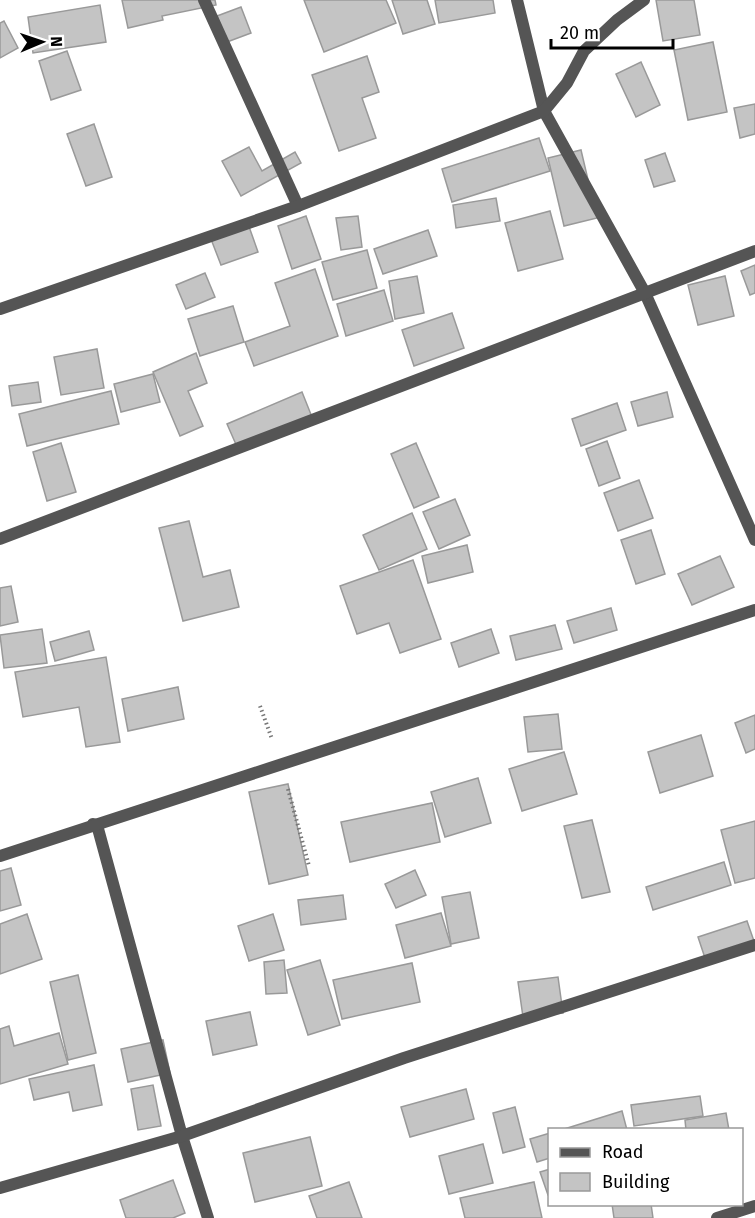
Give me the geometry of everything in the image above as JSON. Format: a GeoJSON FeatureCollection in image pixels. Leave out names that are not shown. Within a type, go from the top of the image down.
{"type":"FeatureCollection","features":[{"type":"Feature","properties":{"kind":"street"},"geometry":{"type":"LineString","coordinates":[[204,0],[298,206]]}},
{"type":"Feature","properties":{"kind":"street"},"geometry":{"type":"LineString","coordinates":[[517,0],[544,111],[645,293],[755,540]]}},
{"type":"Feature","properties":{"kind":"street"},"geometry":{"type":"LineString","coordinates":[[0,309],[298,206],[544,111],[567,83],[584,51],[617,20],[644,0]]}},
{"type":"Feature","properties":{"kind":"street"},"geometry":{"type":"LineString","coordinates":[[0,539],[755,251]]}},
{"type":"Feature","properties":{"kind":"street"},"geometry":{"type":"LineString","coordinates":[[0,856],[755,610]]}},
{"type":"Feature","properties":{"kind":"street"},"geometry":{"type":"LineString","coordinates":[[95,825],[182,1136],[208,1218]]}},
{"type":"Feature","properties":{"kind":"street"},"geometry":{"type":"LineString","coordinates":[[0,1188],[182,1136],[416,1054],[755,945]]}},
{"type":"Feature","properties":{"kind":"street"},"geometry":{"type":"LineString","coordinates":[[717,1218],[755,1206]]}},
{"type":"Feature","properties":{"kind":"building"},"geometry":{"type":"Polygon","coordinates":[[[122,0],[215,0],[216,5],[162,16],[163,20],[128,28],[122,0]]]}},
{"type":"Feature","properties":{"kind":"building"},"geometry":{"type":"Polygon","coordinates":[[[304,0],[386,0],[396,23],[324,52],[304,0]]]}},
{"type":"Feature","properties":{"kind":"building"},"geometry":{"type":"Polygon","coordinates":[[[392,0],[427,0],[435,24],[403,34],[392,0]]]}},
{"type":"Feature","properties":{"kind":"building"},"geometry":{"type":"Polygon","coordinates":[[[435,0],[493,0],[495,13],[439,23],[435,0]]]}},
{"type":"Feature","properties":{"kind":"building"},"geometry":{"type":"Polygon","coordinates":[[[656,0],[694,0],[700,35],[663,41],[656,0]]]}},
{"type":"Feature","properties":{"kind":"building"},"geometry":{"type":"Polygon","coordinates":[[[100,5],[106,42],[33,53],[28,17],[100,5]]]}},
{"type":"Feature","properties":{"kind":"building"},"geometry":{"type":"Polygon","coordinates":[[[241,7],[251,33],[227,42],[217,16],[241,7]]]}},
{"type":"Feature","properties":{"kind":"building"},"geometry":{"type":"Polygon","coordinates":[[[4,21],[18,48],[0,58],[0,23],[4,21]]]}},
{"type":"Feature","properties":{"kind":"building"},"geometry":{"type":"Polygon","coordinates":[[[713,42],[727,112],[688,120],[674,50],[713,42]]]}},
{"type":"Feature","properties":{"kind":"building"},"geometry":{"type":"Polygon","coordinates":[[[67,51],[81,90],[51,100],[39,61],[67,51]]]}},
{"type":"Feature","properties":{"kind":"building"},"geometry":{"type":"Polygon","coordinates":[[[367,56],[379,92],[362,98],[376,138],[339,151],[312,75],[367,56]]]}},
{"type":"Feature","properties":{"kind":"building"},"geometry":{"type":"Polygon","coordinates":[[[641,62],[660,105],[636,117],[616,74],[641,62]]]}},
{"type":"Feature","properties":{"kind":"building"},"geometry":{"type":"Polygon","coordinates":[[[755,104],[755,134],[740,138],[734,108],[755,104]]]}},
{"type":"Feature","properties":{"kind":"building"},"geometry":{"type":"Polygon","coordinates":[[[94,124],[112,177],[86,186],[67,134],[94,124]]]}},
{"type":"Feature","properties":{"kind":"building"},"geometry":{"type":"Polygon","coordinates":[[[539,138],[550,171],[452,202],[442,169],[539,138]]]}},
{"type":"Feature","properties":{"kind":"building"},"geometry":{"type":"Polygon","coordinates":[[[249,147],[262,171],[295,152],[301,163],[241,196],[222,161],[249,147]]]}},
{"type":"Feature","properties":{"kind":"building"},"geometry":{"type":"Polygon","coordinates":[[[581,150],[597,218],[564,226],[548,158],[581,150]]]}},
{"type":"Feature","properties":{"kind":"building"},"geometry":{"type":"Polygon","coordinates":[[[665,153],[675,181],[654,187],[645,160],[665,153]]]}},
{"type":"Feature","properties":{"kind":"building"},"geometry":{"type":"Polygon","coordinates":[[[496,198],[500,221],[456,228],[453,205],[496,198]]]}},
{"type":"Feature","properties":{"kind":"building"},"geometry":{"type":"Polygon","coordinates":[[[550,211],[563,259],[518,271],[505,223],[550,211]]]}},
{"type":"Feature","properties":{"kind":"building"},"geometry":{"type":"Polygon","coordinates":[[[306,216],[321,259],[292,269],[278,226],[306,216]]]}},
{"type":"Feature","properties":{"kind":"building"},"geometry":{"type":"Polygon","coordinates":[[[358,216],[362,247],[341,250],[336,218],[358,216]]]}},
{"type":"Feature","properties":{"kind":"building"},"geometry":{"type":"Polygon","coordinates":[[[247,221],[258,252],[221,265],[209,234],[247,221]]]}},
{"type":"Feature","properties":{"kind":"building"},"geometry":{"type":"Polygon","coordinates":[[[428,230],[437,256],[383,274],[374,249],[428,230]]]}},
{"type":"Feature","properties":{"kind":"building"},"geometry":{"type":"Polygon","coordinates":[[[367,250],[377,288],[333,300],[322,262],[367,250]]]}},
{"type":"Feature","properties":{"kind":"building"},"geometry":{"type":"Polygon","coordinates":[[[755,265],[755,293],[750,295],[741,271],[755,265]]]}},
{"type":"Feature","properties":{"kind":"building"},"geometry":{"type":"Polygon","coordinates":[[[315,269],[338,336],[254,366],[245,342],[290,326],[275,283],[315,269]]]}},
{"type":"Feature","properties":{"kind":"building"},"geometry":{"type":"Polygon","coordinates":[[[205,273],[215,297],[186,309],[176,285],[205,273]]]}},
{"type":"Feature","properties":{"kind":"building"},"geometry":{"type":"Polygon","coordinates":[[[417,276],[424,313],[395,319],[389,281],[417,276]]]}},
{"type":"Feature","properties":{"kind":"building"},"geometry":{"type":"Polygon","coordinates":[[[725,276],[734,316],[698,325],[688,285],[725,276]]]}},
{"type":"Feature","properties":{"kind":"building"},"geometry":{"type":"Polygon","coordinates":[[[384,290],[393,321],[346,336],[337,304],[384,290]]]}},
{"type":"Feature","properties":{"kind":"building"},"geometry":{"type":"Polygon","coordinates":[[[233,306],[244,342],[200,356],[188,319],[233,306]]]}},
{"type":"Feature","properties":{"kind":"building"},"geometry":{"type":"Polygon","coordinates":[[[452,313],[464,348],[414,366],[402,330],[452,313]]]}},
{"type":"Feature","properties":{"kind":"building"},"geometry":{"type":"Polygon","coordinates":[[[97,349],[104,388],[61,395],[54,357],[97,349]]]}},
{"type":"Feature","properties":{"kind":"building"},"geometry":{"type":"Polygon","coordinates":[[[196,353],[207,383],[188,391],[203,426],[180,436],[153,372],[196,353]]]}},
{"type":"Feature","properties":{"kind":"building"},"geometry":{"type":"Polygon","coordinates":[[[153,374],[160,402],[121,412],[114,384],[153,374]]]}},
{"type":"Feature","properties":{"kind":"building"},"geometry":{"type":"Polygon","coordinates":[[[38,382],[41,402],[12,406],[9,386],[38,382]]]}},
{"type":"Feature","properties":{"kind":"building"},"geometry":{"type":"Polygon","coordinates":[[[111,391],[119,424],[27,446],[19,414],[111,391]]]}},
{"type":"Feature","properties":{"kind":"building"},"geometry":{"type":"Polygon","coordinates":[[[302,392],[312,417],[238,449],[227,424],[302,392]]]}},
{"type":"Feature","properties":{"kind":"building"},"geometry":{"type":"Polygon","coordinates":[[[667,392],[673,417],[638,426],[631,402],[667,392]]]}},
{"type":"Feature","properties":{"kind":"building"},"geometry":{"type":"Polygon","coordinates":[[[617,403],[626,430],[581,446],[572,419],[617,403]]]}},
{"type":"Feature","properties":{"kind":"building"},"geometry":{"type":"Polygon","coordinates":[[[607,441],[620,478],[599,486],[586,449],[607,441]]]}},
{"type":"Feature","properties":{"kind":"building"},"geometry":{"type":"Polygon","coordinates":[[[61,443],[76,492],[47,501],[33,452],[61,443]]]}},
{"type":"Feature","properties":{"kind":"building"},"geometry":{"type":"Polygon","coordinates":[[[416,443],[439,497],[414,508],[391,454],[416,443]]]}},
{"type":"Feature","properties":{"kind":"building"},"geometry":{"type":"Polygon","coordinates":[[[639,480],[653,518],[618,531],[604,493],[639,480]]]}},
{"type":"Feature","properties":{"kind":"building"},"geometry":{"type":"Polygon","coordinates":[[[455,499],[470,535],[439,549],[423,512],[455,499]]]}},
{"type":"Feature","properties":{"kind":"building"},"geometry":{"type":"Polygon","coordinates":[[[412,513],[427,549],[379,570],[363,535],[412,513]]]}},
{"type":"Feature","properties":{"kind":"building"},"geometry":{"type":"Polygon","coordinates":[[[189,521],[203,577],[230,570],[239,607],[183,621],[159,528],[189,521]]]}},
{"type":"Feature","properties":{"kind":"building"},"geometry":{"type":"Polygon","coordinates":[[[651,530],[665,574],[636,584],[621,540],[651,530]]]}},
{"type":"Feature","properties":{"kind":"building"},"geometry":{"type":"Polygon","coordinates":[[[467,545],[473,572],[428,583],[422,556],[467,545]]]}},
{"type":"Feature","properties":{"kind":"building"},"geometry":{"type":"Polygon","coordinates":[[[720,556],[734,587],[692,605],[678,574],[720,556]]]}},
{"type":"Feature","properties":{"kind":"building"},"geometry":{"type":"Polygon","coordinates":[[[413,560],[441,639],[400,653],[389,623],[357,634],[340,586],[413,560]]]}},
{"type":"Feature","properties":{"kind":"building"},"geometry":{"type":"Polygon","coordinates":[[[11,586],[18,622],[0,626],[0,588],[11,586]]]}},
{"type":"Feature","properties":{"kind":"building"},"geometry":{"type":"Polygon","coordinates":[[[611,608],[617,630],[574,643],[567,621],[611,608]]]}},
{"type":"Feature","properties":{"kind":"building"},"geometry":{"type":"Polygon","coordinates":[[[555,625],[562,649],[516,660],[510,636],[555,625]]]}},
{"type":"Feature","properties":{"kind":"building"},"geometry":{"type":"Polygon","coordinates":[[[42,629],[47,663],[4,668],[0,635],[42,629]]]}},
{"type":"Feature","properties":{"kind":"building"},"geometry":{"type":"Polygon","coordinates":[[[491,629],[499,653],[459,667],[451,643],[491,629]]]}},
{"type":"Feature","properties":{"kind":"building"},"geometry":{"type":"Polygon","coordinates":[[[89,631],[94,650],[55,661],[50,642],[89,631]]]}},
{"type":"Feature","properties":{"kind":"building"},"geometry":{"type":"Polygon","coordinates":[[[106,657],[120,742],[86,747],[79,707],[23,717],[15,672],[106,657]]]}},
{"type":"Feature","properties":{"kind":"building"},"geometry":{"type":"Polygon","coordinates":[[[178,687],[184,719],[128,731],[122,699],[178,687]]]}},
{"type":"Feature","properties":{"kind":"building"},"geometry":{"type":"Polygon","coordinates":[[[558,714],[562,749],[528,752],[524,717],[558,714]]]}},
{"type":"Feature","properties":{"kind":"building"},"geometry":{"type":"Polygon","coordinates":[[[755,715],[755,749],[746,753],[735,723],[755,715]]]}},
{"type":"Feature","properties":{"kind":"building"},"geometry":{"type":"Polygon","coordinates":[[[701,735],[713,776],[660,793],[648,752],[701,735]]]}},
{"type":"Feature","properties":{"kind":"building"},"geometry":{"type":"Polygon","coordinates":[[[564,752],[577,794],[522,811],[509,769],[564,752]]]}},
{"type":"Feature","properties":{"kind":"building"},"geometry":{"type":"Polygon","coordinates":[[[478,778],[491,823],[445,837],[431,792],[478,778]]]}},
{"type":"Feature","properties":{"kind":"building"},"geometry":{"type":"Polygon","coordinates":[[[288,784],[308,875],[269,884],[249,792],[288,784]]]}},
{"type":"Feature","properties":{"kind":"building"},"geometry":{"type":"Polygon","coordinates":[[[432,803],[440,842],[350,862],[341,822],[432,803]]]}},
{"type":"Feature","properties":{"kind":"building"},"geometry":{"type":"Polygon","coordinates":[[[592,820],[610,892],[582,898],[564,826],[592,820]]]}},
{"type":"Feature","properties":{"kind":"building"},"geometry":{"type":"Polygon","coordinates":[[[755,821],[755,878],[735,883],[721,830],[755,821]]]}},
{"type":"Feature","properties":{"kind":"building"},"geometry":{"type":"Polygon","coordinates":[[[724,862],[731,885],[653,910],[646,887],[724,862]]]}},
{"type":"Feature","properties":{"kind":"building"},"geometry":{"type":"Polygon","coordinates":[[[11,868],[21,905],[0,911],[0,871],[11,868]]]}},
{"type":"Feature","properties":{"kind":"building"},"geometry":{"type":"Polygon","coordinates":[[[415,870],[426,895],[396,908],[385,884],[415,870]]]}},
{"type":"Feature","properties":{"kind":"building"},"geometry":{"type":"Polygon","coordinates":[[[470,892],[479,938],[451,944],[442,897],[470,892]]]}},
{"type":"Feature","properties":{"kind":"building"},"geometry":{"type":"Polygon","coordinates":[[[343,895],[346,919],[301,925],[298,900],[343,895]]]}},
{"type":"Feature","properties":{"kind":"building"},"geometry":{"type":"Polygon","coordinates":[[[441,913],[451,946],[405,958],[396,925],[441,913]]]}},
{"type":"Feature","properties":{"kind":"building"},"geometry":{"type":"Polygon","coordinates":[[[27,914],[42,959],[0,974],[0,924],[27,914]]]}},
{"type":"Feature","properties":{"kind":"building"},"geometry":{"type":"Polygon","coordinates":[[[273,914],[284,950],[249,961],[238,926],[273,914]]]}},
{"type":"Feature","properties":{"kind":"building"},"geometry":{"type":"Polygon","coordinates":[[[747,921],[755,944],[707,964],[698,937],[747,921]]]}},
{"type":"Feature","properties":{"kind":"building"},"geometry":{"type":"Polygon","coordinates":[[[284,960],[287,993],[266,994],[264,962],[284,960]]]}},
{"type":"Feature","properties":{"kind":"building"},"geometry":{"type":"Polygon","coordinates":[[[320,960],[340,1025],[308,1035],[287,970],[320,960]]]}},
{"type":"Feature","properties":{"kind":"building"},"geometry":{"type":"Polygon","coordinates":[[[412,963],[420,1002],[342,1019],[333,980],[412,963]]]}},
{"type":"Feature","properties":{"kind":"building"},"geometry":{"type":"Polygon","coordinates":[[[78,975],[96,1053],[68,1060],[50,982],[78,975]]]}},
{"type":"Feature","properties":{"kind":"building"},"geometry":{"type":"Polygon","coordinates":[[[558,977],[563,1013],[523,1017],[518,982],[558,977]]]}},
{"type":"Feature","properties":{"kind":"building"},"geometry":{"type":"Polygon","coordinates":[[[250,1012],[257,1045],[213,1055],[206,1021],[250,1012]]]}},
{"type":"Feature","properties":{"kind":"building"},"geometry":{"type":"Polygon","coordinates":[[[9,1026],[14,1046],[59,1033],[68,1064],[0,1084],[0,1029],[9,1026]]]}},
{"type":"Feature","properties":{"kind":"building"},"geometry":{"type":"Polygon","coordinates":[[[163,1040],[170,1073],[128,1082],[121,1049],[163,1040]]]}},
{"type":"Feature","properties":{"kind":"building"},"geometry":{"type":"Polygon","coordinates":[[[94,1065],[102,1105],[73,1111],[69,1092],[34,1100],[29,1079],[94,1065]]]}},
{"type":"Feature","properties":{"kind":"building"},"geometry":{"type":"Polygon","coordinates":[[[153,1085],[161,1126],[138,1130],[131,1089],[153,1085]]]}},
{"type":"Feature","properties":{"kind":"building"},"geometry":{"type":"Polygon","coordinates":[[[466,1089],[474,1119],[410,1137],[401,1107],[466,1089]]]}},
{"type":"Feature","properties":{"kind":"building"},"geometry":{"type":"Polygon","coordinates":[[[700,1096],[703,1116],[634,1126],[631,1105],[700,1096]]]}},
{"type":"Feature","properties":{"kind":"building"},"geometry":{"type":"Polygon","coordinates":[[[515,1107],[525,1147],[503,1153],[493,1113],[515,1107]]]}},
{"type":"Feature","properties":{"kind":"building"},"geometry":{"type":"Polygon","coordinates":[[[622,1111],[626,1128],[567,1128],[622,1111]]]}},
{"type":"Feature","properties":{"kind":"building"},"geometry":{"type":"Polygon","coordinates":[[[726,1113],[729,1128],[686,1128],[685,1120],[726,1113]]]}},
{"type":"Feature","properties":{"kind":"building"},"geometry":{"type":"Polygon","coordinates":[[[548,1134],[548,1159],[537,1162],[530,1139],[548,1134]]]}},
{"type":"Feature","properties":{"kind":"building"},"geometry":{"type":"Polygon","coordinates":[[[310,1137],[322,1186],[255,1202],[243,1153],[310,1137]]]}},
{"type":"Feature","properties":{"kind":"building"},"geometry":{"type":"Polygon","coordinates":[[[483,1144],[493,1183],[449,1194],[439,1156],[483,1144]]]}},
{"type":"Feature","properties":{"kind":"building"},"geometry":{"type":"Polygon","coordinates":[[[548,1170],[548,1195],[540,1172],[548,1170]]]}},
{"type":"Feature","properties":{"kind":"building"},"geometry":{"type":"Polygon","coordinates":[[[173,1180],[185,1213],[173,1218],[126,1218],[120,1200],[173,1180]]]}},
{"type":"Feature","properties":{"kind":"building"},"geometry":{"type":"Polygon","coordinates":[[[349,1182],[362,1218],[317,1218],[309,1196],[349,1182]]]}},
{"type":"Feature","properties":{"kind":"building"},"geometry":{"type":"Polygon","coordinates":[[[534,1182],[542,1218],[465,1218],[460,1198],[534,1182]]]}},
{"type":"Feature","properties":{"kind":"building"},"geometry":{"type":"Polygon","coordinates":[[[612,1206],[651,1206],[653,1218],[614,1218],[612,1206]]]}}]}
